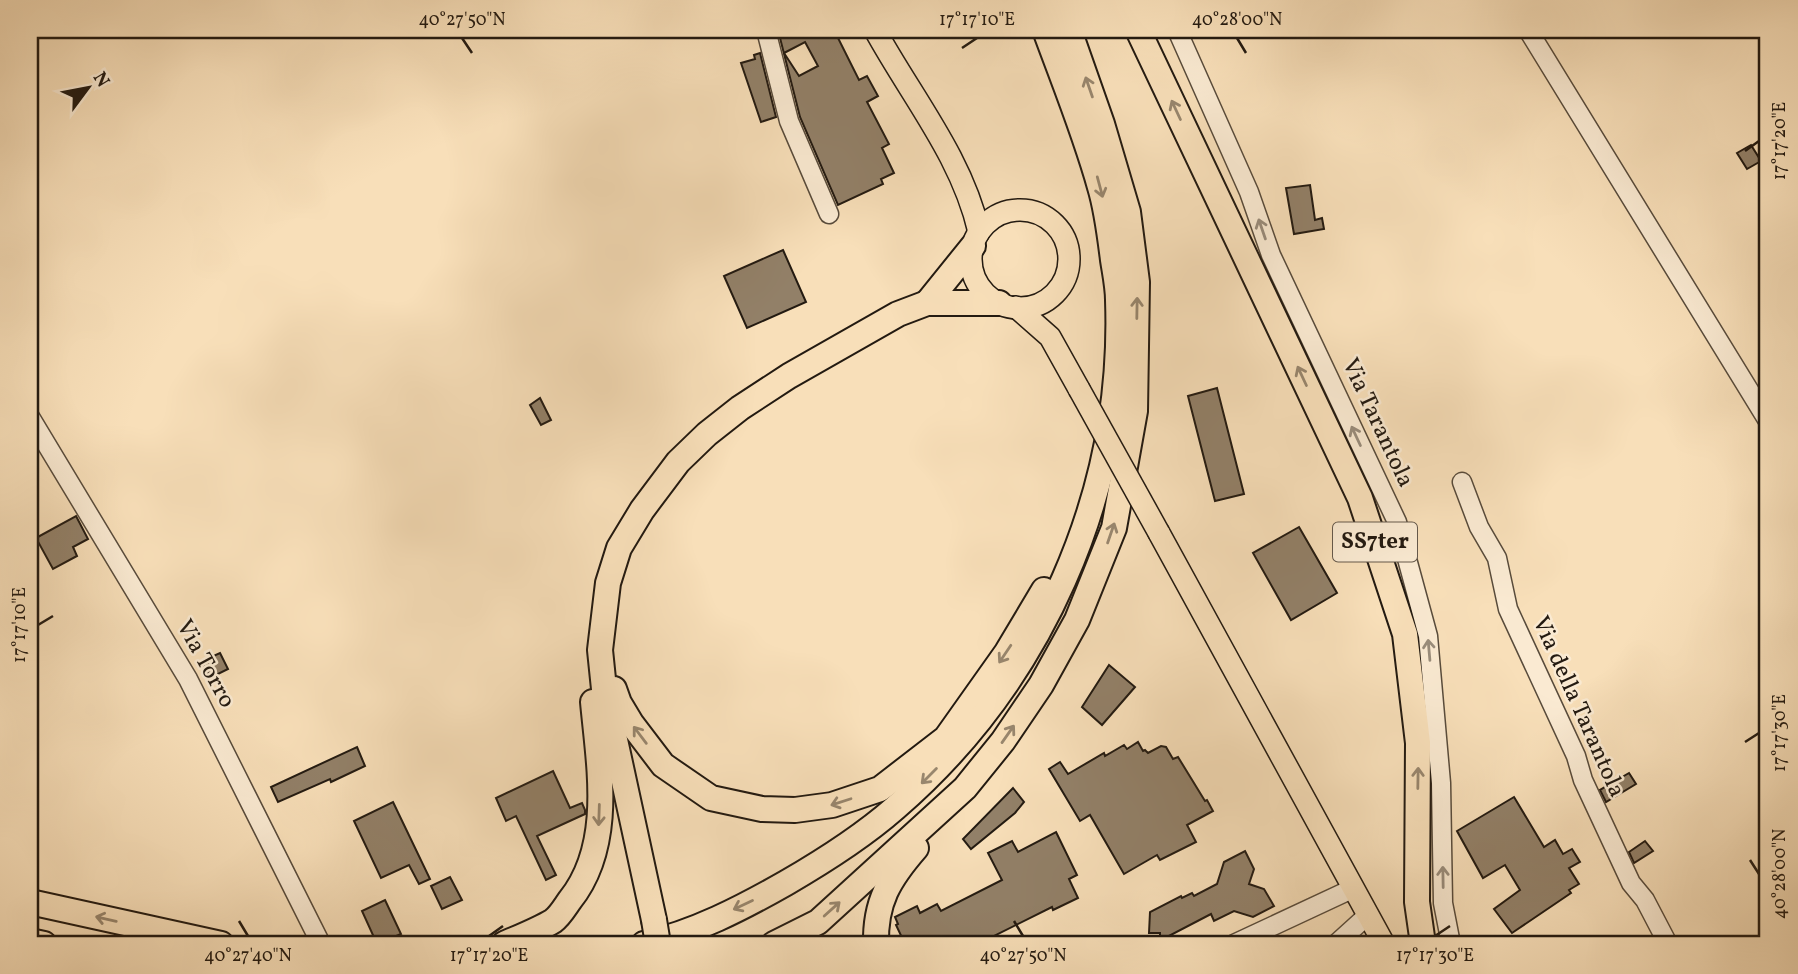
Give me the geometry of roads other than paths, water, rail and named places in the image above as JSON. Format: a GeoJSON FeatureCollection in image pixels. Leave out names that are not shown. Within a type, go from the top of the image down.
{"type":"FeatureCollection","features":[{"type":"Feature","properties":{"kind":"highway"},"geometry":{"type":"LineString","coordinates":[[645,944],[674,937],[767,893],[825,860],[894,810],[974,729],[1028,652],[1062,587],[1091,511],[1110,423],[1118,354],[1118,297],[1101,189],[1078,117],[1045,30]]}},
{"type":"Feature","properties":{"kind":"highway"},"geometry":{"type":"LineString","coordinates":[[774,944],[818,922],[965,788],[1003,741],[1041,685],[1077,620],[1114,528],[1135,411],[1137,282],[1128,212],[1102,124],[1069,30]]}},
{"type":"Feature","properties":{"kind":"highway","name":"SS7ter"},"geometry":{"type":"LineString","coordinates":[[1138,30],[1360,498],[1405,634],[1419,743],[1417,902],[1423,944]]}},
{"type":"Feature","properties":{"kind":"highway"},"geometry":{"type":"LineString","coordinates":[[927,303],[976,239]]}},
{"type":"Feature","properties":{"kind":"highway"},"geometry":{"type":"LineString","coordinates":[[504,944],[555,920],[575,894],[590,867],[600,823],[599,760],[593,703],[608,583],[619,548],[642,510],[678,462],[740,408],[789,376],[898,314],[927,303],[1007,305]]}},
{"type":"Feature","properties":{"kind":"highway"},"geometry":{"type":"LineString","coordinates":[[600,650],[619,703],[631,723],[663,765],[711,798],[762,809],[795,810],[832,805],[880,789],[946,738],[1007,652],[1091,511]]}},
{"type":"Feature","properties":{"kind":"highway"},"geometry":{"type":"LineString","coordinates":[[600,650],[604,689],[658,944]]}},
{"type":"Feature","properties":{"kind":"highway"},"geometry":{"type":"LineString","coordinates":[[876,944],[876,923],[882,895],[944,809]]}},
{"type":"Feature","properties":{"kind":"highway"},"geometry":{"type":"LineString","coordinates":[[30,902],[221,944]]}},
{"type":"Feature","properties":{"kind":"highway"},"geometry":{"type":"LineString","coordinates":[[30,941],[44,944]]}},
{"type":"Feature","properties":{"kind":"main road"},"geometry":{"type":"LineString","coordinates":[[875,30],[962,176],[973,205],[976,239],[971,263],[976,279],[986,293],[1050,337],[1384,944]]}},
{"type":"Feature","properties":{"kind":"main road"},"geometry":{"type":"LineString","coordinates":[[962,176],[984,197],[1008,211]]}},
{"type":"Feature","properties":{"kind":"main road"},"geometry":{"type":"LineString","coordinates":[[976,239],[992,219],[1008,211],[1024,210],[1040,214],[1053,223],[1063,235],[1068,251],[1068,267],[1063,282],[1053,295],[1036,305],[1007,305]]}},
{"type":"Feature","properties":{"kind":"main road"},"geometry":{"type":"LineString","coordinates":[[1050,337],[1053,295]]}},
{"type":"Feature","properties":{"kind":"street"},"geometry":{"type":"LineString","coordinates":[[766,30],[789,121],[830,214]]}},
{"type":"Feature","properties":{"kind":"street","name":"Via Tarantola"},"geometry":{"type":"LineString","coordinates":[[1177,30],[1249,192],[1271,255],[1397,522],[1428,636],[1441,783],[1443,903],[1451,944]]}},
{"type":"Feature","properties":{"kind":"street"},"geometry":{"type":"LineString","coordinates":[[1528,30],[1768,421]]}},
{"type":"Feature","properties":{"kind":"street","name":"Via Torro"},"geometry":{"type":"LineString","coordinates":[[30,417],[188,679],[320,943]]}},
{"type":"Feature","properties":{"kind":"street","name":"Via della Tarantola"},"geometry":{"type":"LineString","coordinates":[[1462,482],[1479,527],[1497,558],[1508,609],[1576,755],[1583,780],[1631,883],[1645,900],[1668,944]]}},
{"type":"Feature","properties":{"kind":"street"},"geometry":{"type":"LineString","coordinates":[[1234,944],[1354,888]]}},
{"type":"Feature","properties":{"kind":"street"},"geometry":{"type":"LineString","coordinates":[[1336,944],[1368,915]]}}]}
